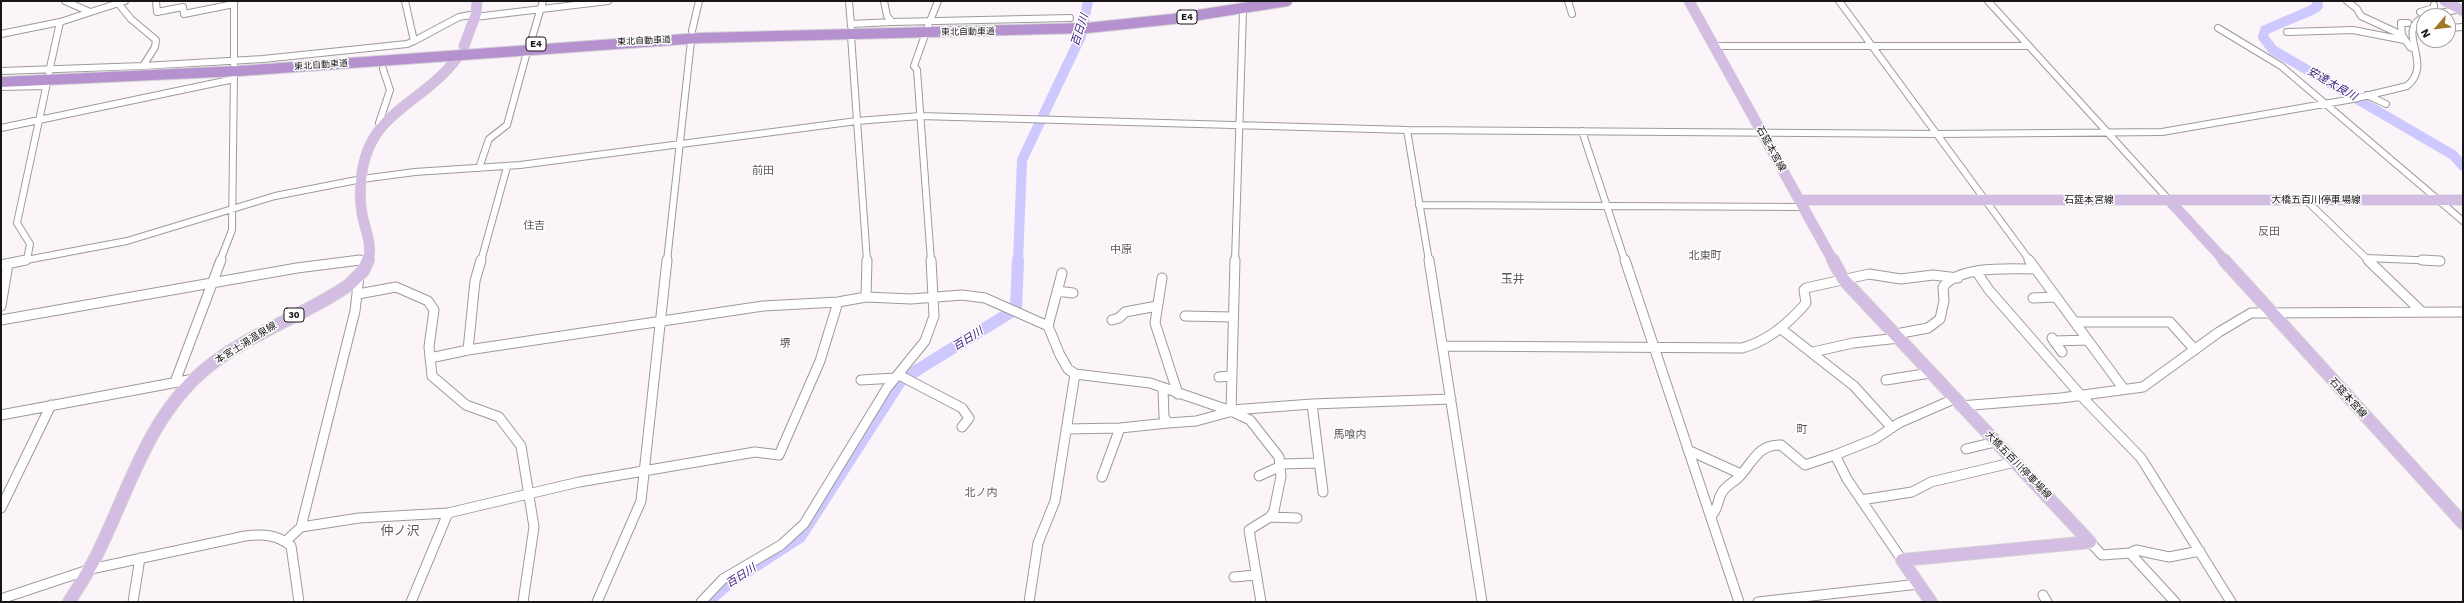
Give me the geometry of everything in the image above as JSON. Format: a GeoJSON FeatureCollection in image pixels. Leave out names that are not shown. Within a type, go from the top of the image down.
{"type":"FeatureCollection","features":[{"type":"Feature","properties":{"kind":"highway","name":"東北自動車道"},"geometry":{"type":"LineString","coordinates":[[1088,25],[1172,16],[1267,1]]}},
{"type":"Feature","properties":{"kind":"highway","name":"東北自動車道"},"geometry":{"type":"LineString","coordinates":[[1,78],[233,67],[700,34],[1070,24],[1088,25],[1174,19],[1287,1]]}},
{"type":"Feature","properties":{"kind":"highway","name":"東北自動車道"},"geometry":{"type":"LineString","coordinates":[[1,82],[232,72],[700,38],[1070,24]]}},
{"type":"Feature","properties":{"kind":"main road"},"geometry":{"type":"LineString","coordinates":[[464,46],[476,15],[477,1]]}},
{"type":"Feature","properties":{"kind":"main road","name":"石筵本宮線"},"geometry":{"type":"LineString","coordinates":[[1689,1],[1763,133],[1800,204],[1985,200],[2169,200],[2463,523]]}},
{"type":"Feature","properties":{"kind":"main road"},"geometry":{"type":"LineString","coordinates":[[2445,1],[2461,10]]}},
{"type":"Feature","properties":{"kind":"main road"},"geometry":{"type":"LineString","coordinates":[[370,259],[372,248],[362,213],[362,179],[367,147],[383,125],[437,82],[457,58]]}},
{"type":"Feature","properties":{"kind":"main road","name":"大橋五百川停車場線"},"geometry":{"type":"LineString","coordinates":[[2169,200],[2463,200]]}},
{"type":"Feature","properties":{"kind":"main road","name":"大橋五百川停車場線"},"geometry":{"type":"LineString","coordinates":[[1800,204],[1843,279],[2090,542]]}},
{"type":"Feature","properties":{"kind":"main road","name":"本宮土湯温泉線"},"geometry":{"type":"LineString","coordinates":[[69,602],[91,569],[153,428],[177,395],[194,379],[239,345],[328,297],[359,276],[370,259]]}},
{"type":"Feature","properties":{"kind":"main road"},"geometry":{"type":"LineString","coordinates":[[1931,602],[1902,560],[2090,542]]}},
{"type":"Feature","properties":{"kind":"street"},"geometry":{"type":"LineString","coordinates":[[65,1],[90,12]]}},
{"type":"Feature","properties":{"kind":"street"},"geometry":{"type":"LineString","coordinates":[[1,34],[60,22],[125,1]]}},
{"type":"Feature","properties":{"kind":"street"},"geometry":{"type":"LineString","coordinates":[[156,1],[157,12],[183,7],[184,14],[234,2],[234,63]]}},
{"type":"Feature","properties":{"kind":"street"},"geometry":{"type":"LineString","coordinates":[[405,1],[414,41]]}},
{"type":"Feature","properties":{"kind":"street"},"geometry":{"type":"LineString","coordinates":[[531,41],[543,1]]}},
{"type":"Feature","properties":{"kind":"street"},"geometry":{"type":"LineString","coordinates":[[1,71],[49,71],[234,63],[401,45],[414,41],[460,17],[608,1]]}},
{"type":"Feature","properties":{"kind":"street"},"geometry":{"type":"LineString","coordinates":[[692,31],[695,18],[699,11],[698,1]]}},
{"type":"Feature","properties":{"kind":"street"},"geometry":{"type":"LineString","coordinates":[[849,1],[851,25],[892,22],[928,24],[1070,24]]}},
{"type":"Feature","properties":{"kind":"street"},"geometry":{"type":"LineString","coordinates":[[884,1],[887,16],[892,22]]}},
{"type":"Feature","properties":{"kind":"street"},"geometry":{"type":"LineString","coordinates":[[928,24],[938,1]]}},
{"type":"Feature","properties":{"kind":"street"},"geometry":{"type":"LineString","coordinates":[[1568,1],[1572,14]]}},
{"type":"Feature","properties":{"kind":"street"},"geometry":{"type":"LineString","coordinates":[[1839,1],[2123,388]]}},
{"type":"Feature","properties":{"kind":"street"},"geometry":{"type":"LineString","coordinates":[[1988,1],[2169,200]]}},
{"type":"Feature","properties":{"kind":"street"},"geometry":{"type":"LineString","coordinates":[[2347,1],[2357,9],[2361,16],[2403,38],[2410,47],[2415,49]]}},
{"type":"Feature","properties":{"kind":"street"},"geometry":{"type":"LineString","coordinates":[[118,3],[130,19],[156,40],[155,47],[143,66]]}},
{"type":"Feature","properties":{"kind":"street"},"geometry":{"type":"LineString","coordinates":[[1232,411],[1230,376],[1243,12]]}},
{"type":"Feature","properties":{"kind":"street"},"geometry":{"type":"LineString","coordinates":[[1,306],[5,265],[127,241],[276,196],[362,179],[415,172],[507,167],[857,121],[920,116],[1032,118],[1240,126],[1407,130],[1938,134],[2180,130],[2401,89],[2415,82],[2418,74],[2411,28],[2416,20]]}},
{"type":"Feature","properties":{"kind":"street"},"geometry":{"type":"LineString","coordinates":[[49,71],[60,22]]}},
{"type":"Feature","properties":{"kind":"street"},"geometry":{"type":"LineString","coordinates":[[2403,38],[2402,23],[2408,23]]}},
{"type":"Feature","properties":{"kind":"street"},"geometry":{"type":"LineString","coordinates":[[2218,28],[2281,66],[2463,221]]}},
{"type":"Feature","properties":{"kind":"street"},"geometry":{"type":"LineString","coordinates":[[2287,32],[2353,30],[2403,38]]}},
{"type":"Feature","properties":{"kind":"street"},"geometry":{"type":"LineString","coordinates":[[701,602],[723,579],[781,545],[804,524],[901,377],[934,316],[917,70],[914,66],[925,35]]}},
{"type":"Feature","properties":{"kind":"street"},"geometry":{"type":"LineString","coordinates":[[851,36],[867,253],[866,297]]}},
{"type":"Feature","properties":{"kind":"street"},"geometry":{"type":"LineString","coordinates":[[597,602],[638,512],[691,41]]}},
{"type":"Feature","properties":{"kind":"street"},"geometry":{"type":"LineString","coordinates":[[1714,46],[2029,46]]}},
{"type":"Feature","properties":{"kind":"street"},"geometry":{"type":"LineString","coordinates":[[479,168],[488,139],[507,125],[527,52]]}},
{"type":"Feature","properties":{"kind":"street"},"geometry":{"type":"LineString","coordinates":[[383,69],[390,90],[379,123],[383,125]]}},
{"type":"Feature","properties":{"kind":"street"},"geometry":{"type":"LineString","coordinates":[[1,128],[234,76],[234,208],[232,230],[175,382]]}},
{"type":"Feature","properties":{"kind":"street"},"geometry":{"type":"LineString","coordinates":[[1,87],[47,84],[17,223],[30,244],[27,260]]}},
{"type":"Feature","properties":{"kind":"street"},"geometry":{"type":"LineString","coordinates":[[2367,96],[2386,104]]}},
{"type":"Feature","properties":{"kind":"street"},"geometry":{"type":"LineString","coordinates":[[1407,130],[1444,346],[1482,602]]}},
{"type":"Feature","properties":{"kind":"street"},"geometry":{"type":"LineString","coordinates":[[1582,131],[1608,205],[1739,602]]}},
{"type":"Feature","properties":{"kind":"street"},"geometry":{"type":"LineString","coordinates":[[468,350],[475,281],[507,167]]}},
{"type":"Feature","properties":{"kind":"street"},"geometry":{"type":"LineString","coordinates":[[2306,200],[2421,311]]}},
{"type":"Feature","properties":{"kind":"street"},"geometry":{"type":"LineString","coordinates":[[1420,205],[1800,204]]}},
{"type":"Feature","properties":{"kind":"street"},"geometry":{"type":"LineString","coordinates":[[2366,258],[2440,262]]}},
{"type":"Feature","properties":{"kind":"street"},"geometry":{"type":"LineString","coordinates":[[1,320],[297,268],[370,259]]}},
{"type":"Feature","properties":{"kind":"street"},"geometry":{"type":"LineString","coordinates":[[1813,352],[1930,329],[1936,325],[1946,309],[1944,287],[1946,282],[1987,268],[2035,268]]}},
{"type":"Feature","properties":{"kind":"street"},"geometry":{"type":"LineString","coordinates":[[1976,271],[1989,290],[2141,458],[2231,602]]}},
{"type":"Feature","properties":{"kind":"street"},"geometry":{"type":"LineString","coordinates":[[1062,273],[1048,326],[1060,355],[1068,369],[1074,374],[1138,380],[1232,411],[1250,420],[1273,448],[1281,465],[1274,511],[1270,517],[1249,530],[1261,602]]}},
{"type":"Feature","properties":{"kind":"street"},"geometry":{"type":"LineString","coordinates":[[1444,346],[1742,348],[1750,346],[1780,328],[1806,303],[1804,290],[1806,288],[1869,274],[1901,279],[1933,275],[1958,278]]}},
{"type":"Feature","properties":{"kind":"street"},"geometry":{"type":"LineString","coordinates":[[286,541],[301,526],[358,294],[359,276]]}},
{"type":"Feature","properties":{"kind":"street"},"geometry":{"type":"LineString","coordinates":[[1162,278],[1155,323],[1178,394]]}},
{"type":"Feature","properties":{"kind":"street"},"geometry":{"type":"LineString","coordinates":[[358,294],[396,287],[428,301],[434,310],[430,358],[432,376],[437,382],[466,405],[499,417],[521,446],[534,527],[523,602]]}},
{"type":"Feature","properties":{"kind":"street"},"geometry":{"type":"LineString","coordinates":[[1057,291],[1073,293]]}},
{"type":"Feature","properties":{"kind":"street"},"geometry":{"type":"LineString","coordinates":[[430,358],[468,350],[763,306],[838,302],[866,297],[932,298],[947,296],[974,296],[985,298],[1048,326]]}},
{"type":"Feature","properties":{"kind":"street"},"geometry":{"type":"LineString","coordinates":[[2034,298],[2056,297]]}},
{"type":"Feature","properties":{"kind":"street"},"geometry":{"type":"LineString","coordinates":[[301,526],[359,518],[448,513],[579,482],[755,452],[779,455],[824,352],[833,326],[838,302]]}},
{"type":"Feature","properties":{"kind":"street"},"geometry":{"type":"LineString","coordinates":[[1112,320],[1119,318],[1125,312],[1157,306]]}},
{"type":"Feature","properties":{"kind":"street"},"geometry":{"type":"LineString","coordinates":[[1711,516],[1720,506],[1722,492],[1741,474],[1756,452],[1776,444],[1785,447],[1805,466],[1875,439],[1924,411],[1957,402],[2082,394],[2123,388],[2143,387],[2251,313],[2270,311],[2463,312]]}},
{"type":"Feature","properties":{"kind":"street"},"geometry":{"type":"LineString","coordinates":[[1185,316],[1232,317]]}},
{"type":"Feature","properties":{"kind":"street"},"geometry":{"type":"LineString","coordinates":[[2075,322],[2170,322],[2195,350]]}},
{"type":"Feature","properties":{"kind":"street"},"geometry":{"type":"LineString","coordinates":[[1780,328],[1813,352],[1876,406],[1892,428]]}},
{"type":"Feature","properties":{"kind":"street"},"geometry":{"type":"LineString","coordinates":[[2062,352],[2053,339],[2088,340]]}},
{"type":"Feature","properties":{"kind":"street"},"geometry":{"type":"LineString","coordinates":[[1886,380],[1930,373]]}},
{"type":"Feature","properties":{"kind":"street"},"geometry":{"type":"LineString","coordinates":[[1029,602],[1038,543],[1052,514],[1055,502],[1074,374]]}},
{"type":"Feature","properties":{"kind":"street"},"geometry":{"type":"LineString","coordinates":[[1219,377],[1230,376]]}},
{"type":"Feature","properties":{"kind":"street"},"geometry":{"type":"LineString","coordinates":[[861,380],[901,377],[962,408],[969,418],[962,427]]}},
{"type":"Feature","properties":{"kind":"street"},"geometry":{"type":"LineString","coordinates":[[1,415],[194,379]]}},
{"type":"Feature","properties":{"kind":"street"},"geometry":{"type":"LineString","coordinates":[[1163,388],[1164,416],[1168,423]]}},
{"type":"Feature","properties":{"kind":"street"},"geometry":{"type":"LineString","coordinates":[[1066,429],[1120,428],[1196,421],[1232,411],[1312,404],[1451,399]]}},
{"type":"Feature","properties":{"kind":"street"},"geometry":{"type":"LineString","coordinates":[[1312,404],[1318,463],[1323,492]]}},
{"type":"Feature","properties":{"kind":"street"},"geometry":{"type":"LineString","coordinates":[[1,508],[51,405]]}},
{"type":"Feature","properties":{"kind":"street"},"geometry":{"type":"LineString","coordinates":[[1102,477],[1120,428]]}},
{"type":"Feature","properties":{"kind":"street"},"geometry":{"type":"LineString","coordinates":[[1966,449],[1995,442]]}},
{"type":"Feature","properties":{"kind":"street"},"geometry":{"type":"LineString","coordinates":[[1688,450],[1741,474]]}},
{"type":"Feature","properties":{"kind":"street"},"geometry":{"type":"LineString","coordinates":[[1835,455],[1861,500],[1902,560]]}},
{"type":"Feature","properties":{"kind":"street"},"geometry":{"type":"LineString","coordinates":[[1861,500],[1912,492],[1931,482],[2015,462]]}},
{"type":"Feature","properties":{"kind":"street"},"geometry":{"type":"LineString","coordinates":[[1259,476],[1281,465],[1318,463]]}},
{"type":"Feature","properties":{"kind":"street"},"geometry":{"type":"LineString","coordinates":[[411,602],[448,513]]}},
{"type":"Feature","properties":{"kind":"street"},"geometry":{"type":"LineString","coordinates":[[1270,517],[1297,518]]}},
{"type":"Feature","properties":{"kind":"street"},"geometry":{"type":"LineString","coordinates":[[1,599],[91,569],[245,536],[273,536],[286,541],[294,553],[299,602]]}},
{"type":"Feature","properties":{"kind":"street"},"geometry":{"type":"LineString","coordinates":[[2090,542],[2102,555],[2130,553],[2136,550],[2169,557],[2200,551]]}},
{"type":"Feature","properties":{"kind":"street"},"geometry":{"type":"LineString","coordinates":[[2130,553],[2175,602]]}},
{"type":"Feature","properties":{"kind":"street"},"geometry":{"type":"LineString","coordinates":[[133,602],[140,558]]}},
{"type":"Feature","properties":{"kind":"street"},"geometry":{"type":"LineString","coordinates":[[1234,577],[1256,575]]}},
{"type":"Feature","properties":{"kind":"street"},"geometry":{"type":"LineString","coordinates":[[1758,602],[1780,601],[1918,584]]}},
{"type":"Feature","properties":{"kind":"waterway","name":"百日川"},"geometry":{"type":"LineString","coordinates":[[1018,261],[1022,160],[1081,36],[1088,1]]}},
{"type":"Feature","properties":{"kind":"waterway","name":"安達太良川"},"geometry":{"type":"LineString","coordinates":[[2317,1],[2318,6],[2312,10],[2265,30],[2263,37],[2273,50],[2453,155],[2463,166]]}},
{"type":"Feature","properties":{"kind":"waterway","name":"百日川"},"geometry":{"type":"LineString","coordinates":[[707,602],[729,583],[800,537],[901,380],[1016,309],[1018,260]]}},
{"type":"Feature","properties":{"kind":"district","name":"前田"},"geometry":{"type":"Point","coordinates":[763,171]}},
{"type":"Feature","properties":{"kind":"district","name":"住吉"},"geometry":{"type":"Point","coordinates":[534,226]}},
{"type":"Feature","properties":{"kind":"district","name":"反田"},"geometry":{"type":"Point","coordinates":[2269,232]}},
{"type":"Feature","properties":{"kind":"district","name":"中原"},"geometry":{"type":"Point","coordinates":[1121,250]}},
{"type":"Feature","properties":{"kind":"district","name":"北東町"},"geometry":{"type":"Point","coordinates":[1705,256]}},
{"type":"Feature","properties":{"kind":"district","name":"玉井"},"geometry":{"type":"Point","coordinates":[1513,279]}},
{"type":"Feature","properties":{"kind":"district","name":"堺"},"geometry":{"type":"Point","coordinates":[785,344]}},
{"type":"Feature","properties":{"kind":"district","name":"町"},"geometry":{"type":"Point","coordinates":[1802,430]}},
{"type":"Feature","properties":{"kind":"district","name":"馬喰内"},"geometry":{"type":"Point","coordinates":[1350,435]}},
{"type":"Feature","properties":{"kind":"district","name":"北ノ内"},"geometry":{"type":"Point","coordinates":[981,493]}},
{"type":"Feature","properties":{"kind":"district","name":"仲ノ沢"},"geometry":{"type":"Point","coordinates":[400,531]}}]}
